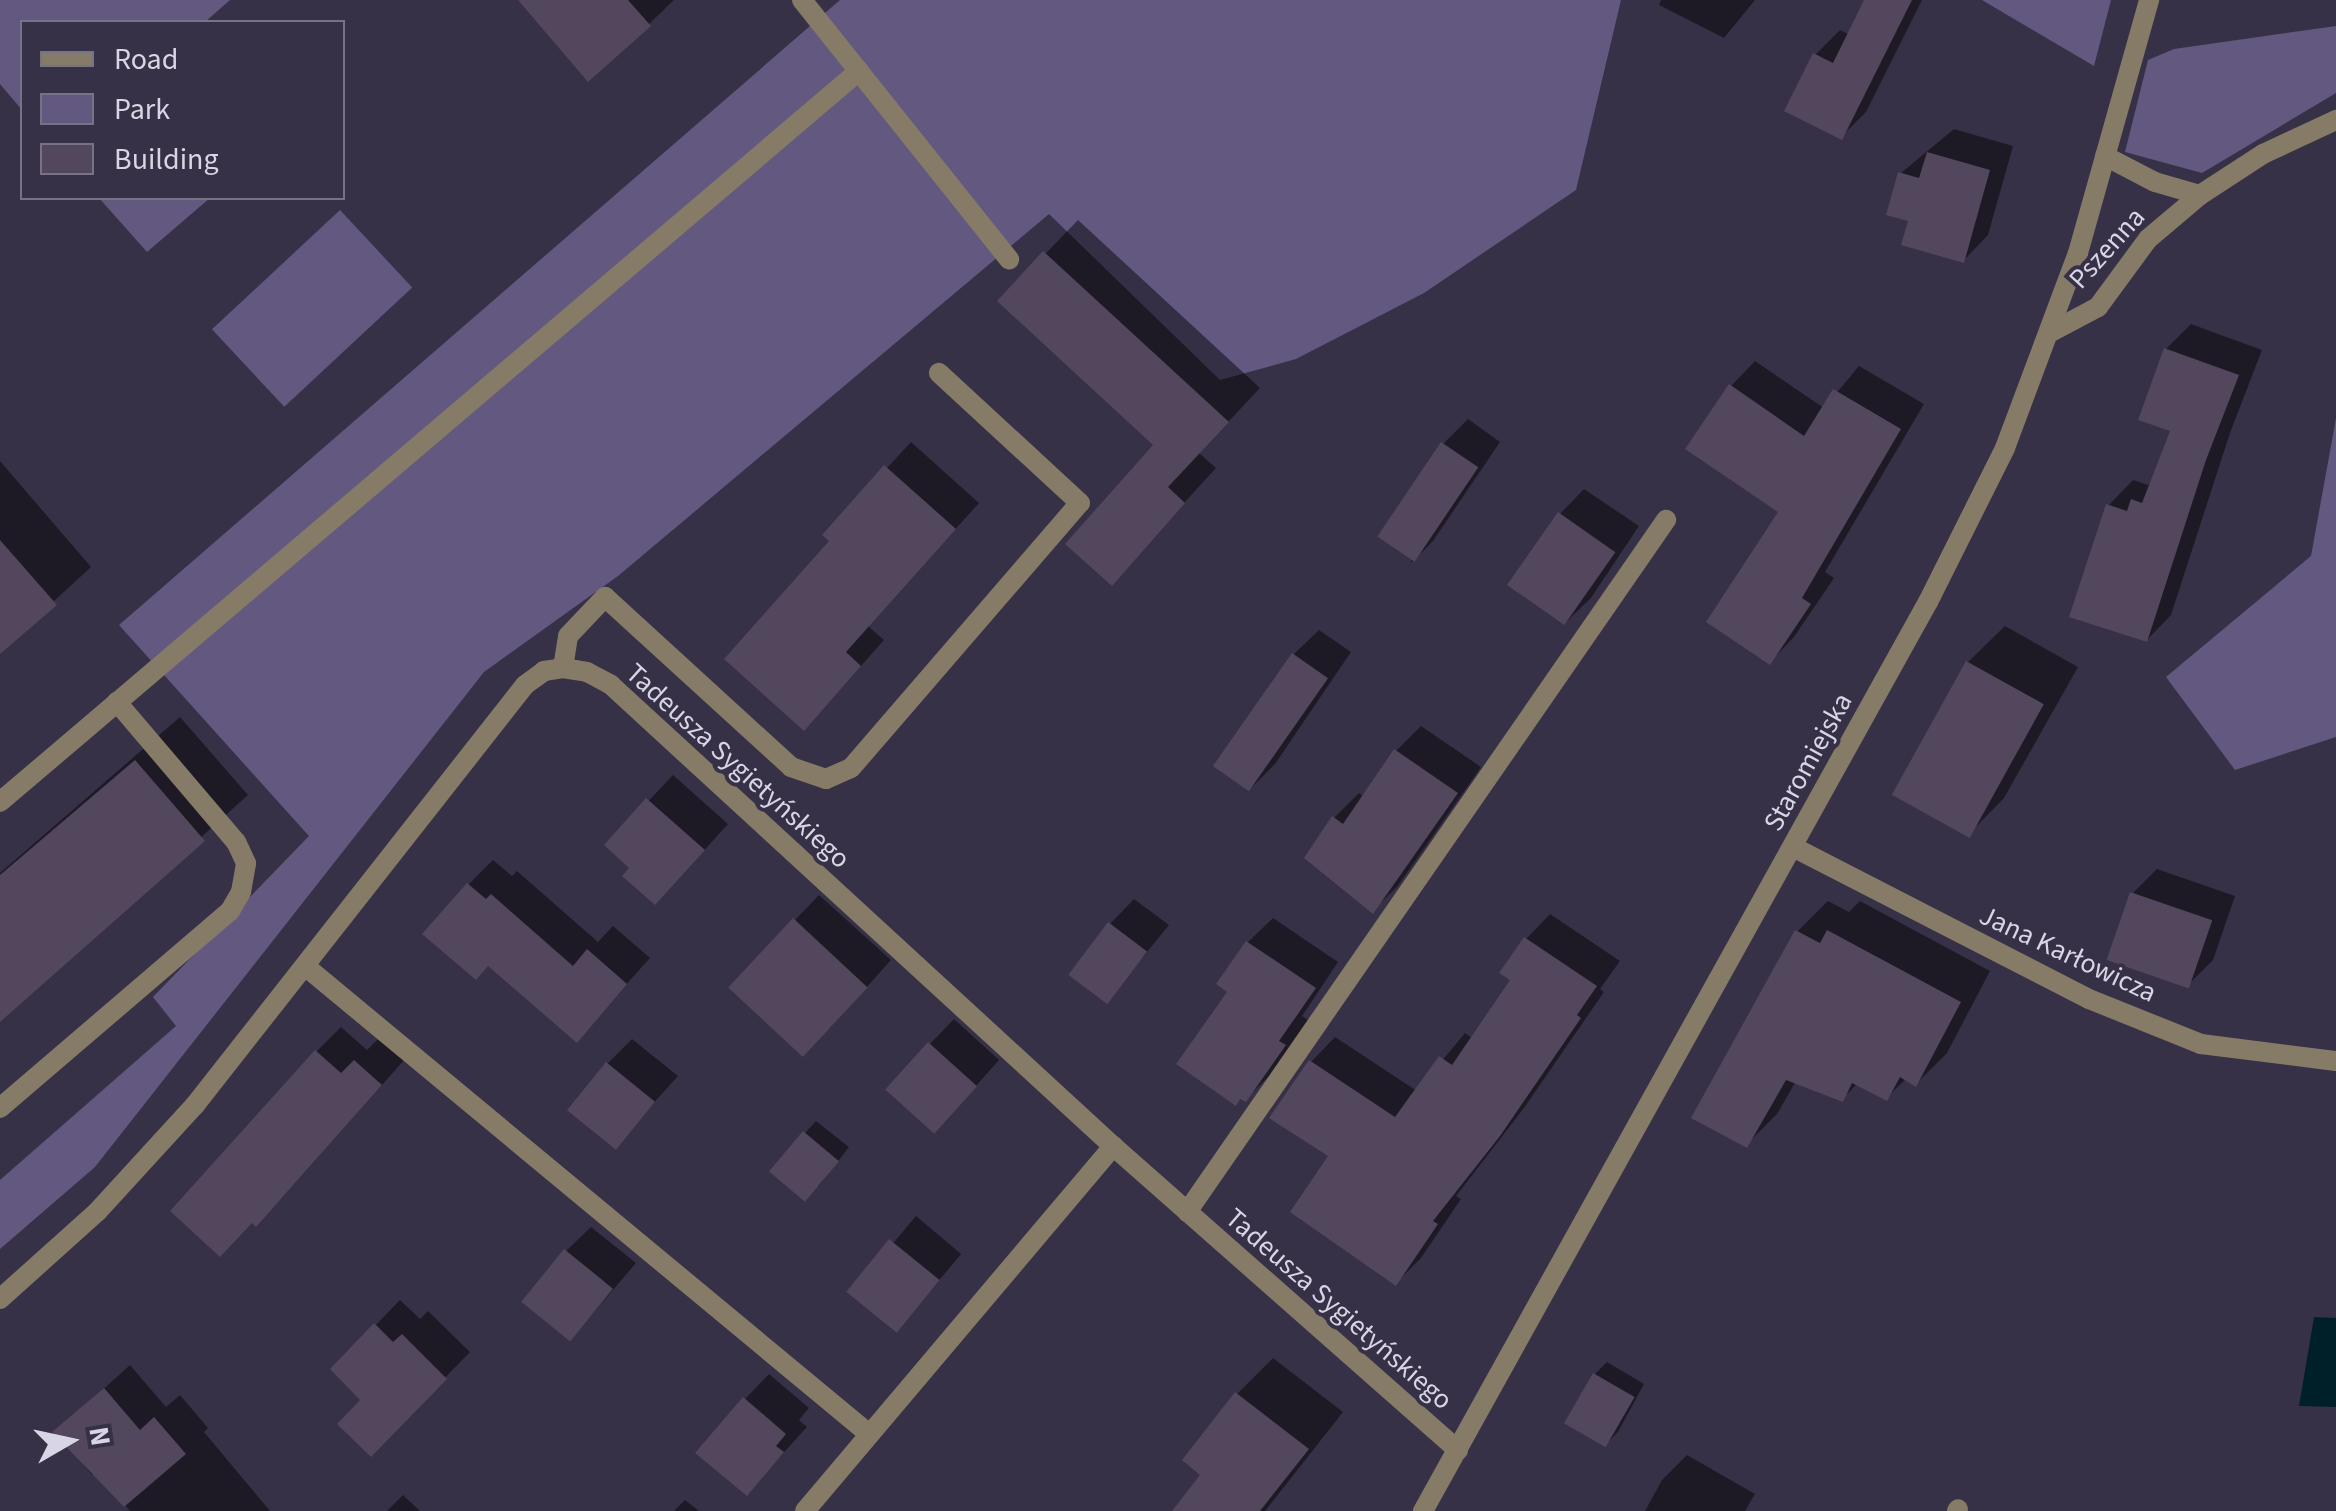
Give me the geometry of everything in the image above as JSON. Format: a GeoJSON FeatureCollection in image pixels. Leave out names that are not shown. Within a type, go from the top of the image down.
{"type":"FeatureCollection","features":[{"type":"Feature","properties":{"kind":"street"},"geometry":{"type":"LineString","coordinates":[[802,0],[1009,259]]}},
{"type":"Feature","properties":{"kind":"street","name":"Staromiejska"},"geometry":{"type":"LineString","coordinates":[[1423,1511],[1928,602],[2005,448],[2051,332],[2149,0]]}},
{"type":"Feature","properties":{"kind":"street"},"geometry":{"type":"LineString","coordinates":[[0,802],[859,71]]}},
{"type":"Feature","properties":{"kind":"street","name":"Pszenna"},"geometry":{"type":"LineString","coordinates":[[2051,332],[2098,306],[2148,239],[2200,195],[2263,154],[2336,120]]}},
{"type":"Feature","properties":{"kind":"street","name":"Pszenna"},"geometry":{"type":"LineString","coordinates":[[2106,156],[2155,182],[2200,195]]}},
{"type":"Feature","properties":{"kind":"street"},"geometry":{"type":"LineString","coordinates":[[0,1299],[97,1212],[194,1105],[524,685],[544,671],[563,668],[568,636],[605,597],[790,767],[826,779],[851,768],[1080,503],[939,373]]}},
{"type":"Feature","properties":{"kind":"street"},"geometry":{"type":"LineString","coordinates":[[1187,1212],[1666,520]]}},
{"type":"Feature","properties":{"kind":"street","name":"Tadeusza Sygietyńskiego"},"geometry":{"type":"LineString","coordinates":[[563,668],[587,672],[611,686],[1113,1146],[1458,1450]]}},
{"type":"Feature","properties":{"kind":"street"},"geometry":{"type":"LineString","coordinates":[[0,1108],[230,911],[242,892],[246,864],[236,842],[117,702]]}},
{"type":"Feature","properties":{"kind":"street","name":"Jana Karłowicza"},"geometry":{"type":"LineString","coordinates":[[1793,848],[2089,998],[2200,1044],[2336,1061]]}},
{"type":"Feature","properties":{"kind":"street"},"geometry":{"type":"LineString","coordinates":[[306,966],[868,1433]]}},
{"type":"Feature","properties":{"kind":"street"},"geometry":{"type":"LineString","coordinates":[[806,1511],[1113,1146]]}},
{"type":"Feature","properties":{"kind":"green space"},"geometry":{"type":"Polygon","coordinates":[[[0,0],[230,0],[207,20],[20,20],[20,108],[0,84],[0,0]]]}},
{"type":"Feature","properties":{"kind":"green space"},"geometry":{"type":"Polygon","coordinates":[[[840,0],[1621,0],[1576,190],[1424,293],[1296,359],[1220,380],[1049,214],[618,576],[484,672],[95,1167],[0,1249],[0,1180],[176,1026],[153,997],[309,836],[119,625],[840,0]]]}},
{"type":"Feature","properties":{"kind":"green space"},"geometry":{"type":"Polygon","coordinates":[[[1982,0],[2111,0],[2094,66],[1982,0]]]}},
{"type":"Feature","properties":{"kind":"green space"},"geometry":{"type":"Polygon","coordinates":[[[2336,26],[2336,93],[2202,173],[2125,152],[2148,60],[2174,49],[2336,26]]]}},
{"type":"Feature","properties":{"kind":"green space"},"geometry":{"type":"Polygon","coordinates":[[[101,200],[208,200],[147,252],[101,200]]]}},
{"type":"Feature","properties":{"kind":"green space"},"geometry":{"type":"Polygon","coordinates":[[[340,210],[412,288],[284,407],[212,329],[340,210]]]}},
{"type":"Feature","properties":{"kind":"green space"},"geometry":{"type":"Polygon","coordinates":[[[2336,418],[2336,737],[2235,770],[2166,677],[2311,556],[2336,418]]]}},
{"type":"Feature","properties":{"kind":"water"},"geometry":{"type":"Polygon","coordinates":[[[2314,1317],[2336,1318],[2336,1407],[2299,1406],[2314,1317]]]}},
{"type":"Feature","properties":{"kind":"building"},"geometry":{"type":"Polygon","coordinates":[[[518,0],[628,0],[651,26],[588,82],[518,0]]]}},
{"type":"Feature","properties":{"kind":"building"},"geometry":{"type":"Polygon","coordinates":[[[1864,0],[1912,0],[1842,140],[1784,111],[1813,53],[1833,63],[1864,0]]]}},
{"type":"Feature","properties":{"kind":"building"},"geometry":{"type":"Polygon","coordinates":[[[1927,152],[1990,170],[1964,263],[1901,245],[1908,221],[1886,215],[1898,172],[1919,178],[1927,152]]]}},
{"type":"Feature","properties":{"kind":"building"},"geometry":{"type":"Polygon","coordinates":[[[1043,251],[1229,422],[1168,487],[1185,503],[1112,586],[1065,544],[1153,445],[997,301],[1043,251]]]}},
{"type":"Feature","properties":{"kind":"building"},"geometry":{"type":"Polygon","coordinates":[[[2164,348],[2239,375],[2206,460],[2147,642],[2069,617],[2106,504],[2127,511],[2131,499],[2142,503],[2170,431],[2138,420],[2164,348]]]}},
{"type":"Feature","properties":{"kind":"building"},"geometry":{"type":"Polygon","coordinates":[[[1729,384],[1804,436],[1833,389],[1901,429],[1802,598],[1811,604],[1770,665],[1706,622],[1778,512],[1685,449],[1729,384]]]}},
{"type":"Feature","properties":{"kind":"building"},"geometry":{"type":"Polygon","coordinates":[[[1441,442],[1478,467],[1415,562],[1377,537],[1441,442]]]}},
{"type":"Feature","properties":{"kind":"building"},"geometry":{"type":"Polygon","coordinates":[[[884,465],[956,529],[846,652],[861,666],[804,731],[724,659],[829,541],[822,535],[884,465]]]}},
{"type":"Feature","properties":{"kind":"building"},"geometry":{"type":"Polygon","coordinates":[[[1558,512],[1615,552],[1564,625],[1507,585],[1558,512]]]}},
{"type":"Feature","properties":{"kind":"building"},"geometry":{"type":"Polygon","coordinates":[[[0,540],[57,605],[0,654],[0,540]]]}},
{"type":"Feature","properties":{"kind":"building"},"geometry":{"type":"Polygon","coordinates":[[[1292,653],[1328,678],[1249,791],[1213,766],[1292,653]]]}},
{"type":"Feature","properties":{"kind":"building"},"geometry":{"type":"Polygon","coordinates":[[[1966,661],[2044,704],[1970,838],[1892,795],[1966,661]]]}},
{"type":"Feature","properties":{"kind":"building"},"geometry":{"type":"Polygon","coordinates":[[[1394,749],[1458,793],[1373,914],[1304,858],[1332,816],[1343,824],[1394,749]]]}},
{"type":"Feature","properties":{"kind":"building"},"geometry":{"type":"Polygon","coordinates":[[[135,760],[205,841],[0,1022],[0,875],[135,760]]]}},
{"type":"Feature","properties":{"kind":"building"},"geometry":{"type":"Polygon","coordinates":[[[646,798],[705,850],[655,905],[622,876],[629,868],[604,845],[646,798]]]}},
{"type":"Feature","properties":{"kind":"building"},"geometry":{"type":"Polygon","coordinates":[[[467,883],[486,899],[491,894],[573,966],[587,949],[627,984],[577,1043],[488,966],[476,980],[422,934],[467,883]]]}},
{"type":"Feature","properties":{"kind":"building"},"geometry":{"type":"Polygon","coordinates":[[[2130,892],[2212,920],[2189,988],[2107,960],[2130,892]]]}},
{"type":"Feature","properties":{"kind":"building"},"geometry":{"type":"Polygon","coordinates":[[[793,918],[868,988],[803,1057],[728,987],[793,918]]]}},
{"type":"Feature","properties":{"kind":"building"},"geometry":{"type":"Polygon","coordinates":[[[1108,922],[1147,951],[1107,1004],[1068,975],[1108,922]]]}},
{"type":"Feature","properties":{"kind":"building"},"geometry":{"type":"Polygon","coordinates":[[[1795,930],[1820,943],[1827,930],[1961,1002],[1916,1087],[1900,1077],[1887,1101],[1852,1083],[1843,1102],[1786,1080],[1747,1148],[1691,1118],[1795,930]]]}},
{"type":"Feature","properties":{"kind":"building"},"geometry":{"type":"Polygon","coordinates":[[[1524,937],[1597,986],[1577,1015],[1581,1018],[1500,1136],[1433,1221],[1438,1224],[1396,1286],[1290,1212],[1328,1156],[1269,1118],[1309,1060],[1395,1117],[1439,1056],[1452,1065],[1510,980],[1499,973],[1524,937]]]}},
{"type":"Feature","properties":{"kind":"building"},"geometry":{"type":"Polygon","coordinates":[[[1246,941],[1316,988],[1279,1041],[1286,1045],[1246,1102],[1240,1099],[1236,1106],[1176,1064],[1227,992],[1216,984],[1246,941]]]}},
{"type":"Feature","properties":{"kind":"building"},"geometry":{"type":"Polygon","coordinates":[[[928,1042],[977,1086],[934,1134],[885,1090],[928,1042]]]}},
{"type":"Feature","properties":{"kind":"building"},"geometry":{"type":"Polygon","coordinates":[[[315,1050],[341,1073],[354,1060],[382,1085],[256,1227],[252,1223],[220,1257],[170,1211],[315,1050]]]}},
{"type":"Feature","properties":{"kind":"building"},"geometry":{"type":"Polygon","coordinates":[[[606,1062],[655,1102],[616,1150],[567,1110],[606,1062]]]}},
{"type":"Feature","properties":{"kind":"building"},"geometry":{"type":"Polygon","coordinates":[[[803,1131],[839,1161],[805,1202],[769,1172],[803,1131]]]}},
{"type":"Feature","properties":{"kind":"building"},"geometry":{"type":"Polygon","coordinates":[[[889,1239],[940,1280],[897,1333],[846,1292],[889,1239]]]}},
{"type":"Feature","properties":{"kind":"building"},"geometry":{"type":"Polygon","coordinates":[[[564,1249],[613,1289],[570,1341],[521,1302],[564,1249]]]}},
{"type":"Feature","properties":{"kind":"building"},"geometry":{"type":"Polygon","coordinates":[[[374,1323],[393,1342],[402,1334],[447,1379],[371,1457],[337,1424],[360,1400],[330,1369],[374,1323]]]}},
{"type":"Feature","properties":{"kind":"building"},"geometry":{"type":"Polygon","coordinates":[[[1593,1373],[1635,1397],[1606,1447],[1564,1423],[1593,1373]]]}},
{"type":"Feature","properties":{"kind":"building"},"geometry":{"type":"Polygon","coordinates":[[[104,1388],[140,1430],[154,1417],[186,1454],[124,1507],[52,1432],[104,1388]]]}},
{"type":"Feature","properties":{"kind":"building"},"geometry":{"type":"Polygon","coordinates":[[[1235,1392],[1309,1449],[1260,1511],[1172,1511],[1200,1475],[1182,1460],[1235,1392]]]}},
{"type":"Feature","properties":{"kind":"building"},"geometry":{"type":"Polygon","coordinates":[[[743,1397],[786,1434],[776,1446],[784,1452],[747,1496],[695,1453],[743,1397]]]}}]}
